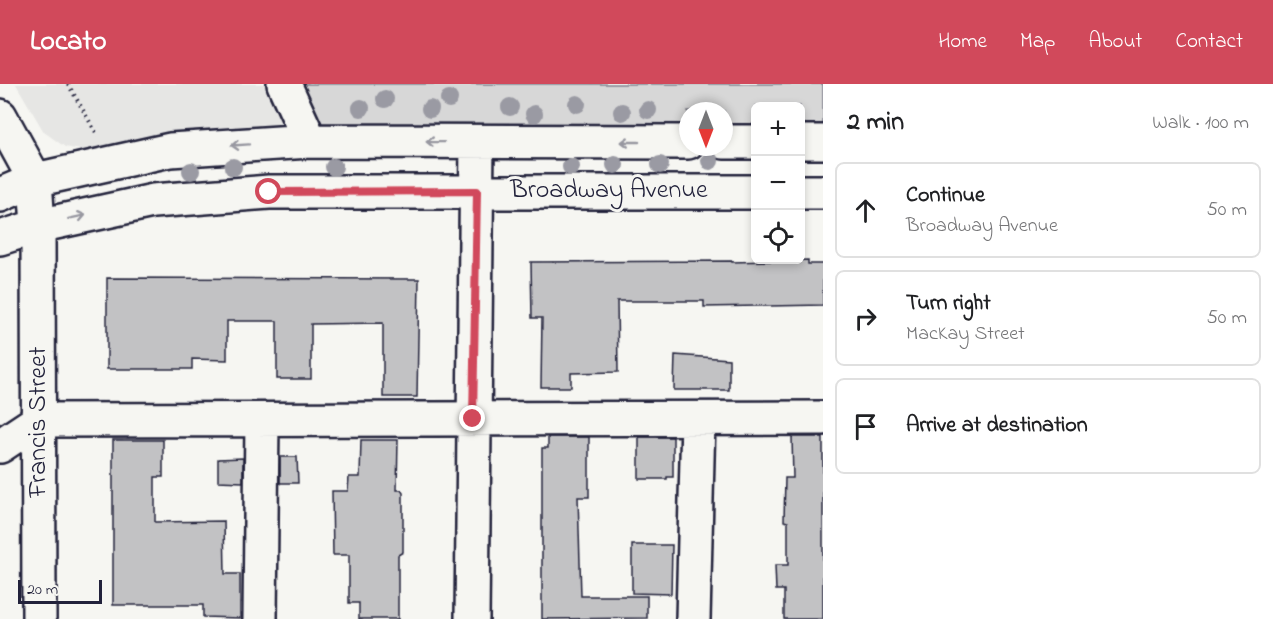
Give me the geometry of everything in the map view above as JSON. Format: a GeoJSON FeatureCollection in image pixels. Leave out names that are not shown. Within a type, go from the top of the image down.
{"type":"FeatureCollection","features":[{"type":"Feature","properties":{"kind":"street"},"geometry":{"type":"LineString","coordinates":[[284,84],[310,141]]}},
{"type":"Feature","properties":{"kind":"street"},"geometry":{"type":"LineString","coordinates":[[0,116],[35,180]]}},
{"type":"Feature","properties":{"kind":"street","name":"Broadway Avenue"},"geometry":{"type":"LineString","coordinates":[[0,195],[35,180],[170,150],[310,141],[679,142]]}},
{"type":"Feature","properties":{"kind":"street","name":"Broadway Avenue"},"geometry":{"type":"LineString","coordinates":[[733,142],[751,142]]}},
{"type":"Feature","properties":{"kind":"street"},"geometry":{"type":"LineString","coordinates":[[805,142],[823,142]]}},
{"type":"Feature","properties":{"kind":"street"},"geometry":{"type":"LineString","coordinates":[[472,619],[477,143]]}},
{"type":"Feature","properties":{"kind":"street","name":"Francis Street"},"geometry":{"type":"LineString","coordinates":[[35,180],[38,225],[39,619]]}},
{"type":"Feature","properties":{"kind":"street","name":"Broadway Avenue"},"geometry":{"type":"LineString","coordinates":[[0,238],[38,225],[153,201],[246,194],[477,191],[751,192]]}},
{"type":"Feature","properties":{"kind":"street"},"geometry":{"type":"LineString","coordinates":[[805,192],[823,192]]}},
{"type":"Feature","properties":{"kind":"street"},"geometry":{"type":"LineString","coordinates":[[0,446],[39,420],[823,418]]}},
{"type":"Feature","properties":{"kind":"street"},"geometry":{"type":"LineString","coordinates":[[693,619],[698,419]]}},
{"type":"Feature","properties":{"kind":"street"},"geometry":{"type":"LineString","coordinates":[[260,619],[262,420]]}},
{"type":"Feature","properties":{"kind":"path"},"geometry":{"type":"LineString","coordinates":[[68,84],[113,162]]}},
{"type":"Feature","properties":{"kind":"shaded area"},"geometry":{"type":"Polygon","coordinates":[[[16,84],[296,84],[316,126],[91,152],[65,147],[44,132],[16,84]]]}},
{"type":"Feature","properties":{"kind":"shaded area"},"geometry":{"type":"Polygon","coordinates":[[[296,84],[823,84],[823,132],[805,132],[805,102],[751,102],[751,131],[733,131],[733,102],[679,102],[679,131],[316,126],[296,84]]]}},
{"type":"Feature","properties":{"kind":"building"},"geometry":{"type":"Polygon","coordinates":[[[805,260],[808,260],[808,264],[823,264],[823,305],[704,307],[704,301],[617,301],[618,372],[571,373],[571,387],[541,387],[542,318],[532,318],[531,262],[732,261],[751,262],[751,264],[805,264],[805,260]]]}},
{"type":"Feature","properties":{"kind":"building"},"geometry":{"type":"Polygon","coordinates":[[[107,278],[419,279],[417,397],[383,397],[383,323],[311,324],[311,379],[277,379],[277,321],[227,321],[227,360],[192,359],[192,369],[107,369],[107,278]]]}},
{"type":"Feature","properties":{"kind":"building"},"geometry":{"type":"Polygon","coordinates":[[[675,355],[729,359],[729,390],[674,390],[675,355]]]}},
{"type":"Feature","properties":{"kind":"building"},"geometry":{"type":"Polygon","coordinates":[[[548,437],[589,437],[589,497],[578,497],[581,596],[647,596],[647,618],[542,619],[542,448],[548,448],[548,437]]]}},
{"type":"Feature","properties":{"kind":"building"},"geometry":{"type":"Polygon","coordinates":[[[639,437],[673,437],[673,477],[639,479],[639,437]]]}},
{"type":"Feature","properties":{"kind":"building"},"geometry":{"type":"Polygon","coordinates":[[[792,437],[823,437],[823,619],[784,619],[784,590],[776,590],[775,565],[788,565],[788,522],[784,521],[785,478],[793,478],[792,437]]]}},
{"type":"Feature","properties":{"kind":"building"},"geometry":{"type":"Polygon","coordinates":[[[113,440],[163,440],[163,477],[155,477],[155,522],[224,521],[225,574],[240,574],[240,618],[203,617],[203,605],[113,605],[113,440]]]}},
{"type":"Feature","properties":{"kind":"building"},"geometry":{"type":"Polygon","coordinates":[[[361,440],[398,440],[397,490],[403,493],[403,552],[398,555],[398,619],[359,619],[359,603],[349,603],[349,555],[333,555],[332,491],[348,491],[349,477],[360,477],[361,440]]]}},
{"type":"Feature","properties":{"kind":"building"},"geometry":{"type":"Polygon","coordinates":[[[280,457],[297,457],[298,483],[280,483],[280,457]]]}},
{"type":"Feature","properties":{"kind":"building"},"geometry":{"type":"Polygon","coordinates":[[[243,458],[243,482],[218,481],[218,459],[243,458]]]}},
{"type":"Feature","properties":{"kind":"building"},"geometry":{"type":"Polygon","coordinates":[[[632,545],[672,545],[671,594],[632,593],[632,545]]]}},
{"type":"Feature","properties":{"kind":"route"},"geometry":{"type":"LineString","coordinates":[[269,192],[477,191],[473,419]]}}]}
